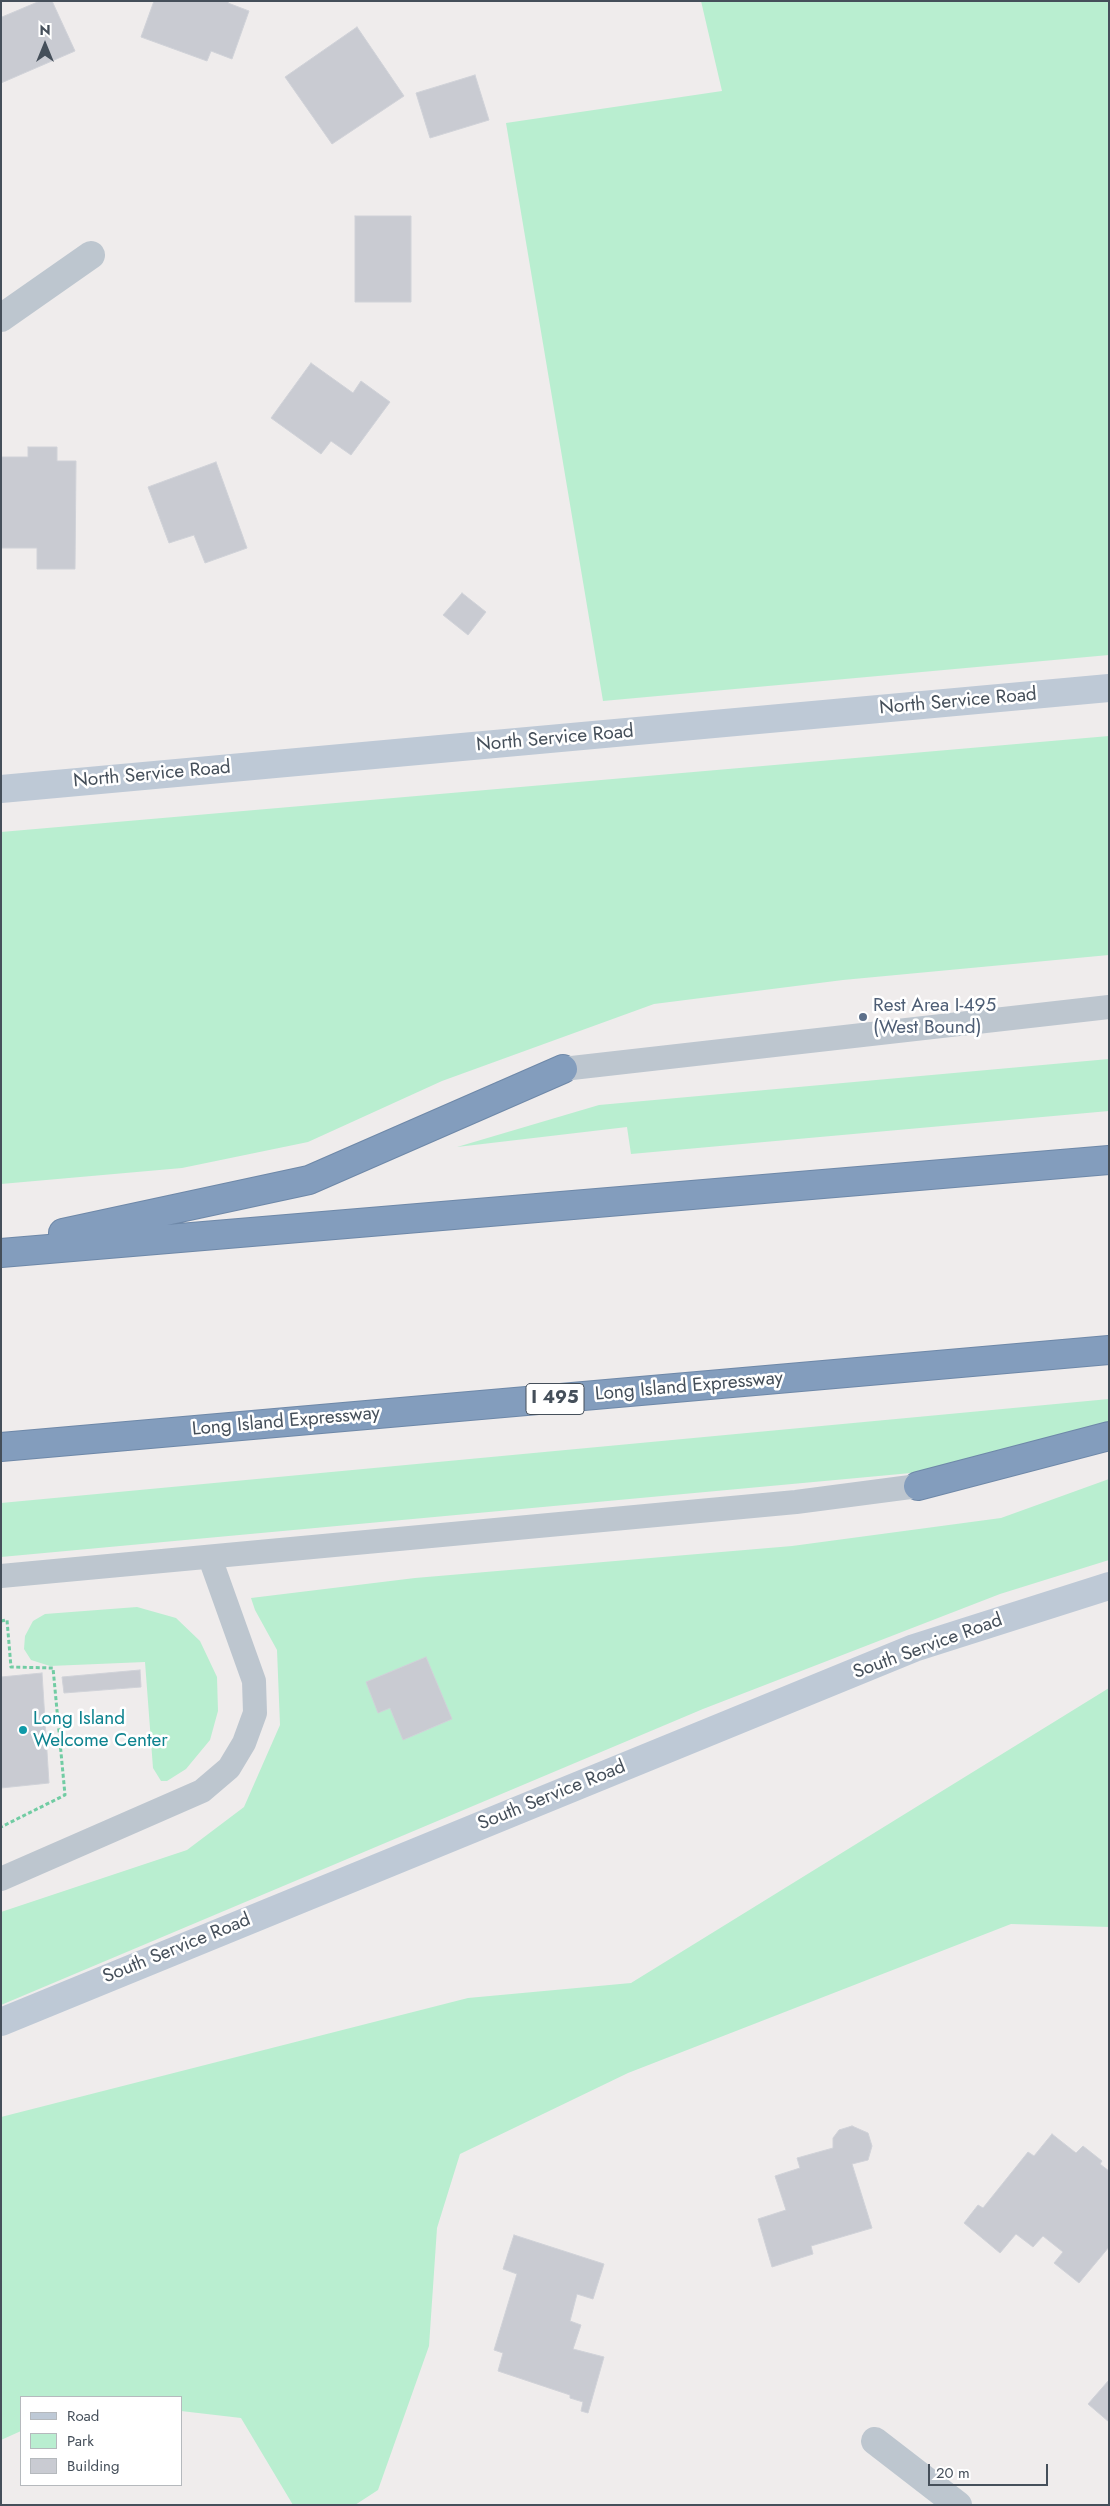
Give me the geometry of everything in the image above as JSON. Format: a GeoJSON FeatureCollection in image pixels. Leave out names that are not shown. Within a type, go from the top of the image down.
{"type":"FeatureCollection","features":[{"type":"Feature","properties":{"kind":"highway"},"geometry":{"type":"LineString","coordinates":[[1,1246],[309,1180],[563,1069]]}},
{"type":"Feature","properties":{"kind":"highway"},"geometry":{"type":"LineString","coordinates":[[1,1252],[1109,1160]]}},
{"type":"Feature","properties":{"kind":"highway","name":"Long Island Expressway"},"geometry":{"type":"LineString","coordinates":[[1,1448],[1109,1350]]}},
{"type":"Feature","properties":{"kind":"highway"},"geometry":{"type":"LineString","coordinates":[[918,1486],[1109,1436]]}},
{"type":"Feature","properties":{"kind":"main road","name":"North Service Road"},"geometry":{"type":"LineString","coordinates":[[1,789],[1109,688]]}},
{"type":"Feature","properties":{"kind":"main road","name":"South Service Road"},"geometry":{"type":"LineString","coordinates":[[1,2022],[914,1648],[1109,1586]]}},
{"type":"Feature","properties":{"kind":"street"},"geometry":{"type":"LineString","coordinates":[[1,318],[91,255]]}},
{"type":"Feature","properties":{"kind":"street"},"geometry":{"type":"LineString","coordinates":[[875,2441],[958,2505]]}},
{"type":"Feature","properties":{"kind":"lane"},"geometry":{"type":"LineString","coordinates":[[563,1069],[1109,1008]]}},
{"type":"Feature","properties":{"kind":"lane"},"geometry":{"type":"LineString","coordinates":[[1,1576],[786,1503],[918,1486]]}},
{"type":"Feature","properties":{"kind":"lane"},"geometry":{"type":"LineString","coordinates":[[1,1879],[202,1791],[229,1768],[244,1743],[255,1713],[254,1682],[210,1558]]}},
{"type":"Feature","properties":{"kind":"path"},"geometry":{"type":"LineString","coordinates":[[1,1620],[7,1620],[11,1667],[53,1668],[65,1795],[1,1826]]}},
{"type":"Feature","properties":{"kind":"green space"},"geometry":{"type":"Polygon","coordinates":[[[701,1],[1109,1],[1109,655],[603,701],[506,123],[722,91],[701,1]]]}},
{"type":"Feature","properties":{"kind":"green space"},"geometry":{"type":"Polygon","coordinates":[[[1109,736],[1109,955],[843,980],[654,1004],[442,1081],[308,1142],[182,1168],[1,1184],[1,832],[1109,736]]]}},
{"type":"Feature","properties":{"kind":"green space"},"geometry":{"type":"Polygon","coordinates":[[[1109,1059],[1109,1111],[631,1154],[627,1127],[457,1147],[599,1105],[1109,1059]]]}},
{"type":"Feature","properties":{"kind":"green space"},"geometry":{"type":"Polygon","coordinates":[[[1109,1399],[1109,1422],[922,1472],[1,1557],[1,1503],[1109,1399]]]}},
{"type":"Feature","properties":{"kind":"green space"},"geometry":{"type":"Polygon","coordinates":[[[1109,1479],[1109,1560],[1000,1594],[703,1709],[1,2005],[1,1912],[187,1850],[244,1807],[280,1725],[277,1650],[255,1610],[251,1598],[415,1578],[792,1546],[1001,1518],[1109,1479]]]}},
{"type":"Feature","properties":{"kind":"green space"},"geometry":{"type":"Polygon","coordinates":[[[137,1607],[176,1618],[200,1641],[217,1677],[218,1711],[210,1740],[186,1769],[167,1781],[161,1781],[153,1768],[145,1662],[50,1666],[31,1660],[24,1649],[25,1636],[33,1621],[45,1614],[137,1607]]]}},
{"type":"Feature","properties":{"kind":"green space"},"geometry":{"type":"Polygon","coordinates":[[[1109,1688],[1109,1927],[1011,1924],[628,2073],[460,2154],[437,2228],[429,2346],[378,2490],[355,2505],[293,2505],[241,2418],[182,2411],[182,2396],[20,2396],[20,2431],[1,2440],[1,2117],[468,1998],[631,1983],[1109,1688]]]}},
{"type":"Feature","properties":{"kind":"building"},"geometry":{"type":"Polygon","coordinates":[[[40,1],[52,1],[75,51],[1,83],[1,15],[2,17],[40,1]]]}},
{"type":"Feature","properties":{"kind":"building"},"geometry":{"type":"Polygon","coordinates":[[[154,1],[229,1],[228,3],[249,11],[232,59],[211,51],[207,61],[141,37],[154,1]]]}},
{"type":"Feature","properties":{"kind":"building"},"geometry":{"type":"Polygon","coordinates":[[[357,27],[404,96],[332,144],[285,77],[357,27]]]}},
{"type":"Feature","properties":{"kind":"building"},"geometry":{"type":"Polygon","coordinates":[[[475,75],[489,120],[430,138],[416,93],[475,75]]]}},
{"type":"Feature","properties":{"kind":"building"},"geometry":{"type":"Polygon","coordinates":[[[355,216],[411,216],[411,302],[355,302],[355,216]]]}},
{"type":"Feature","properties":{"kind":"building"},"geometry":{"type":"Polygon","coordinates":[[[311,363],[353,393],[361,381],[390,402],[351,455],[331,441],[321,454],[271,418],[311,363]]]}},
{"type":"Feature","properties":{"kind":"building"},"geometry":{"type":"Polygon","coordinates":[[[28,447],[57,447],[57,461],[76,461],[75,569],[37,569],[37,548],[1,548],[1,457],[28,457],[28,447]]]}},
{"type":"Feature","properties":{"kind":"building"},"geometry":{"type":"Polygon","coordinates":[[[216,462],[247,548],[205,563],[194,535],[169,543],[148,487],[216,462]]]}},
{"type":"Feature","properties":{"kind":"building"},"geometry":{"type":"Polygon","coordinates":[[[462,593],[486,612],[468,635],[443,615],[462,593]]]}},
{"type":"Feature","properties":{"kind":"building"},"geometry":{"type":"Polygon","coordinates":[[[426,1657],[452,1719],[403,1740],[390,1708],[378,1713],[366,1682],[426,1657]]]}},
{"type":"Feature","properties":{"kind":"building"},"geometry":{"type":"Polygon","coordinates":[[[140,1670],[141,1687],[64,1693],[62,1677],[140,1670]]]}},
{"type":"Feature","properties":{"kind":"building","name":"Long Island Welcome Center"},"geometry":{"type":"Polygon","coordinates":[[[42,1673],[49,1783],[1,1788],[1,1677],[42,1673]]]}},
{"type":"Feature","properties":{"kind":"building"},"geometry":{"type":"Polygon","coordinates":[[[852,2126],[868,2133],[872,2146],[868,2160],[852,2164],[872,2228],[811,2246],[813,2254],[772,2267],[758,2219],[786,2210],[775,2176],[800,2168],[797,2158],[833,2148],[833,2138],[839,2130],[852,2126]]]}},
{"type":"Feature","properties":{"kind":"building"},"geometry":{"type":"Polygon","coordinates":[[[1052,2134],[1076,2153],[1083,2146],[1102,2161],[1100,2164],[1109,2171],[1109,2247],[1079,2283],[1054,2263],[1063,2252],[1043,2236],[1033,2247],[1016,2234],[1000,2253],[964,2223],[978,2205],[983,2208],[1028,2152],[1034,2156],[1052,2134]]]}},
{"type":"Feature","properties":{"kind":"building"},"geometry":{"type":"Polygon","coordinates":[[[514,2235],[604,2264],[593,2299],[577,2294],[570,2321],[581,2325],[573,2349],[604,2357],[588,2413],[581,2411],[583,2402],[570,2398],[570,2395],[498,2371],[503,2353],[494,2350],[517,2274],[503,2269],[514,2235]]]}},
{"type":"Feature","properties":{"kind":"building"},"geometry":{"type":"Polygon","coordinates":[[[1109,2380],[1109,2422],[1088,2404],[1109,2380]]]}},
{"type":"Feature","properties":{"kind":"place","name":"Rest Area I-495 (West Bound)"},"geometry":{"type":"Point","coordinates":[863,1017]}},
{"type":"Feature","properties":{"kind":"place","name":"Long Island Welcome Center"},"geometry":{"type":"Point","coordinates":[23,1730]}}]}
